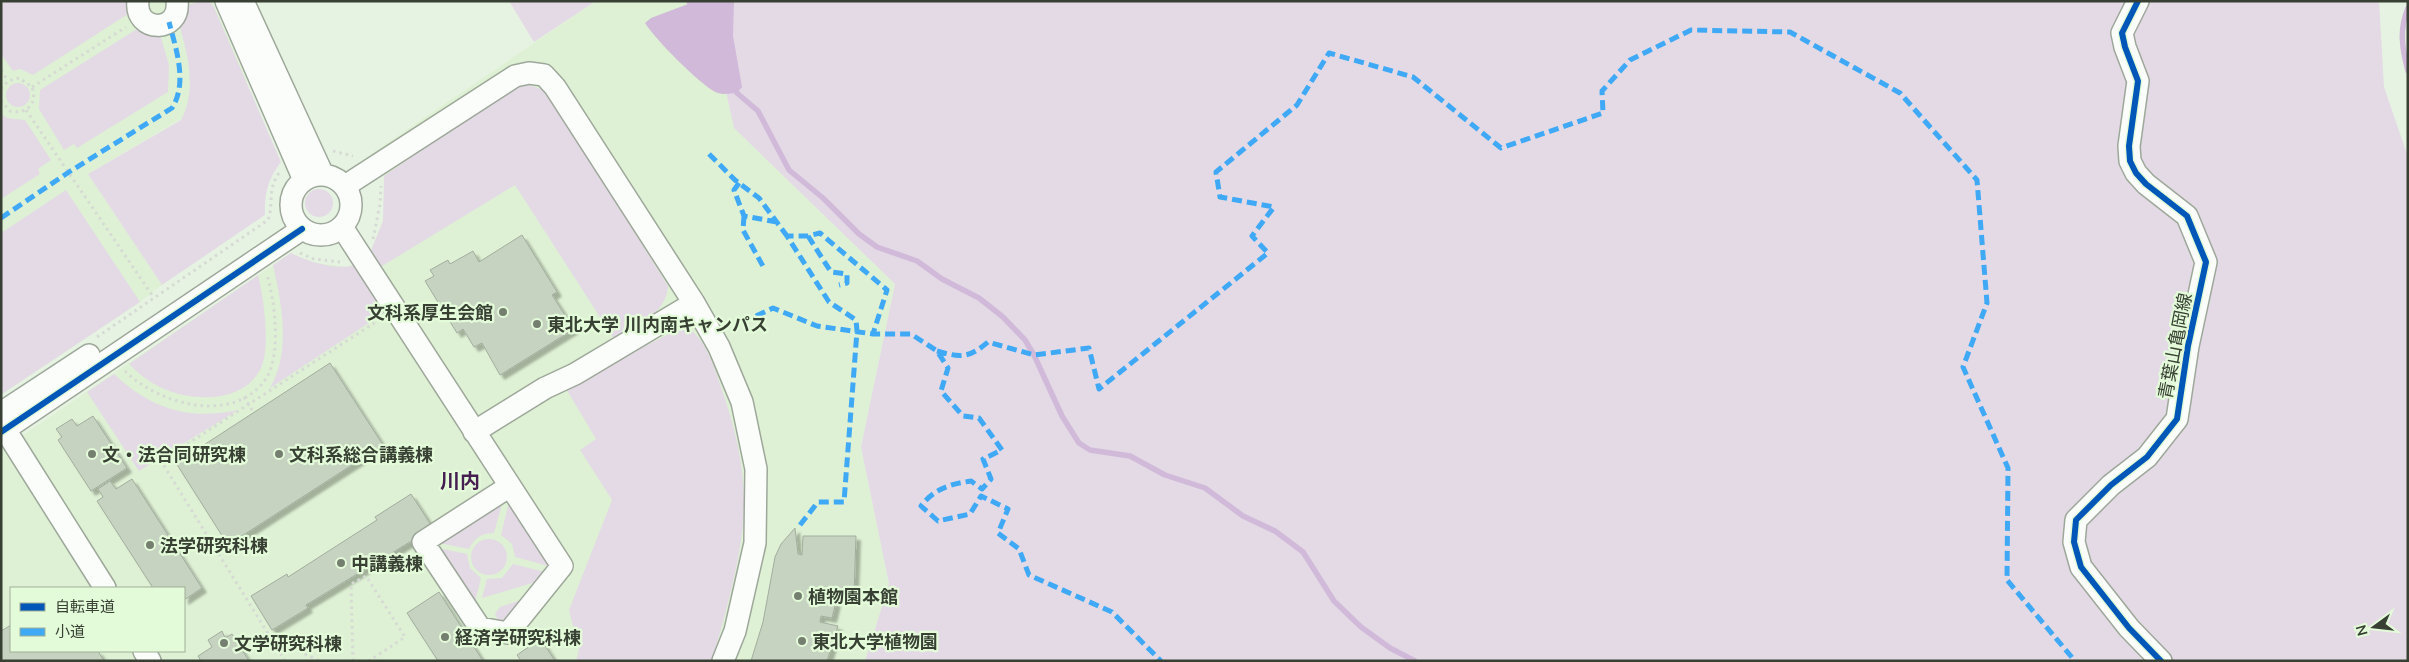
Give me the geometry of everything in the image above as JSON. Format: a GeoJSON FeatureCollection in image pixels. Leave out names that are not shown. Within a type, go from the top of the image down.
{"type":"FeatureCollection","features":[{"type":"Feature","properties":{"kind":"street"},"geometry":{"type":"LineString","coordinates":[[140,9],[151,25],[164,25],[174,18],[177,12],[177,1]]}},
{"type":"Feature","properties":{"kind":"street"},"geometry":{"type":"LineString","coordinates":[[226,1],[313,177]]}},
{"type":"Feature","properties":{"kind":"street"},"geometry":{"type":"LineString","coordinates":[[243,1],[313,177]]}},
{"type":"Feature","properties":{"kind":"street","name":"青葉山亀岡線"},"geometry":{"type":"LineString","coordinates":[[2138,1],[2122,33],[2125,47],[2138,81],[2128,146],[2130,161],[2136,173],[2146,184],[2187,216],[2206,262],[2188,346],[2176,419],[2146,458],[2110,485],[2076,520],[2074,542],[2081,566],[2129,628],[2161,661]]}},
{"type":"Feature","properties":{"kind":"street"},"geometry":{"type":"LineString","coordinates":[[345,186],[515,76],[529,73],[544,75],[555,87],[694,303],[719,347],[742,402],[756,469],[755,543],[735,631],[723,661]]}},
{"type":"Feature","properties":{"kind":"street"},"geometry":{"type":"LineString","coordinates":[[313,177],[339,180],[345,186],[351,205],[350,215],[342,227],[328,235],[318,236],[297,223],[291,199],[294,190],[313,177]]}},
{"type":"Feature","properties":{"kind":"street"},"geometry":{"type":"LineString","coordinates":[[104,587],[2,424],[297,223]]}},
{"type":"Feature","properties":{"kind":"street"},"geometry":{"type":"LineString","coordinates":[[342,227],[562,566],[508,633],[480,628],[423,542],[510,486]]}},
{"type":"Feature","properties":{"kind":"street"},"geometry":{"type":"LineString","coordinates":[[474,432],[545,388],[575,374],[694,303]]}},
{"type":"Feature","properties":{"kind":"path"},"geometry":{"type":"LineString","coordinates":[[32,87],[140,9]]}},
{"type":"Feature","properties":{"kind":"path"},"geometry":{"type":"LineString","coordinates":[[1,70],[8,81]]}},
{"type":"Feature","properties":{"kind":"path"},"geometry":{"type":"LineString","coordinates":[[1,89],[8,81],[19,78],[32,87],[34,97],[26,110],[21,112],[10,111],[1,101]]}},
{"type":"Feature","properties":{"kind":"path"},"geometry":{"type":"LineString","coordinates":[[26,110],[154,298],[268,220]]}},
{"type":"Feature","properties":{"kind":"path"},"geometry":{"type":"LineString","coordinates":[[370,248],[377,227],[381,183]]}},
{"type":"Feature","properties":{"kind":"path"},"geometry":{"type":"LineString","coordinates":[[119,365],[136,382],[153,392],[182,403],[212,405],[244,397],[257,389],[267,376],[272,365],[274,305],[266,272]]}},
{"type":"Feature","properties":{"kind":"path"},"geometry":{"type":"LineString","coordinates":[[285,661],[240,590],[238,581],[162,461],[396,309]]}},
{"type":"Feature","properties":{"kind":"path"},"geometry":{"type":"LineString","coordinates":[[244,397],[254,413]]}},
{"type":"Feature","properties":{"kind":"path"},"geometry":{"type":"LineString","coordinates":[[353,661],[351,584],[366,576],[405,637],[368,661]]}},
{"type":"Feature","properties":{"kind":"path"},"geometry":{"type":"LineString","coordinates":[[269,636],[319,661]]}},
{"type":"Feature","properties":{"kind":"shaded area"},"geometry":{"type":"Polygon","coordinates":[[[1,1],[212,1],[247,80],[88,174],[162,285],[140,302],[1,395],[1,1]]]}},
{"type":"Feature","properties":{"kind":"shaded area"},"geometry":{"type":"Polygon","coordinates":[[[6,1],[127,1],[128,14],[33,75],[20,69],[13,71],[1,54],[1,4],[6,1]]]}},
{"type":"Feature","properties":{"kind":"shaded area"},"geometry":{"type":"Polygon","coordinates":[[[208,1],[213,5],[281,162],[273,174],[268,187],[265,200],[265,215],[162,285],[88,174],[181,120],[186,109],[190,85],[188,60],[179,24],[187,15],[188,5],[208,1]]]}},
{"type":"Feature","properties":{"kind":"shaded area"},"geometry":{"type":"Polygon","coordinates":[[[509,1],[596,1],[534,42],[509,1]]]}},
{"type":"Feature","properties":{"kind":"shaded area","name":"東北大学 川内南キャンパス"},"geometry":{"type":"Polygon","coordinates":[[[596,1],[706,1],[734,128],[895,284],[861,447],[889,584],[865,661],[1,661],[1,450],[291,253],[311,262],[348,267],[370,253],[383,221],[384,176],[371,154],[596,1]]]}},
{"type":"Feature","properties":{"kind":"shaded area"},"geometry":{"type":"Polygon","coordinates":[[[696,1],[734,1],[733,36],[742,87],[737,93],[718,93],[711,89],[691,73],[668,50],[645,23],[651,18],[696,1]]]}},
{"type":"Feature","properties":{"kind":"shaded area"},"geometry":{"type":"Polygon","coordinates":[[[706,1],[2379,1],[2384,87],[2408,157],[2408,661],[865,661],[889,584],[861,447],[895,284],[734,128],[706,1]]]}},
{"type":"Feature","properties":{"kind":"shaded area"},"geometry":{"type":"Polygon","coordinates":[[[137,29],[144,33],[160,34],[169,65],[168,92],[77,148],[74,144],[64,150],[39,109],[40,90],[137,29]]]}},
{"type":"Feature","properties":{"kind":"shaded area"},"geometry":{"type":"Polygon","coordinates":[[[18,83],[27,86],[30,95],[27,104],[18,107],[9,104],[6,95],[9,86],[18,83]]]}},
{"type":"Feature","properties":{"kind":"shaded area"},"geometry":{"type":"Polygon","coordinates":[[[527,84],[546,91],[668,286],[666,296],[656,312],[614,339],[515,185],[379,268],[370,253],[383,221],[384,176],[516,85],[527,84]]]}},
{"type":"Feature","properties":{"kind":"shaded area"},"geometry":{"type":"Polygon","coordinates":[[[1,114],[7,118],[25,120],[51,160],[38,169],[40,174],[1,199],[1,114]]]}},
{"type":"Feature","properties":{"kind":"shaded area"},"geometry":{"type":"Polygon","coordinates":[[[319,189],[329,193],[333,203],[329,213],[319,217],[309,213],[305,203],[309,193],[319,189]]]}},
{"type":"Feature","properties":{"kind":"shaded area"},"geometry":{"type":"Polygon","coordinates":[[[66,190],[140,302],[2,394],[1,233],[66,190]]]}},
{"type":"Feature","properties":{"kind":"shaded area"},"geometry":{"type":"Polygon","coordinates":[[[291,253],[313,262],[331,266],[347,267],[354,265],[384,313],[270,388],[277,374],[283,343],[282,312],[273,265],[291,253]]]}},
{"type":"Feature","properties":{"kind":"shaded area"},"geometry":{"type":"Polygon","coordinates":[[[258,275],[264,310],[265,350],[260,370],[240,390],[227,395],[212,397],[182,395],[152,383],[129,364],[258,275]]]}},
{"type":"Feature","properties":{"kind":"shaded area"},"geometry":{"type":"Polygon","coordinates":[[[689,329],[700,339],[715,369],[734,429],[743,476],[743,526],[737,564],[728,605],[712,661],[576,661],[579,650],[569,610],[612,500],[580,450],[596,439],[565,387],[671,333],[689,329]]]}},
{"type":"Feature","properties":{"kind":"shaded area"},"geometry":{"type":"Polygon","coordinates":[[[114,374],[142,396],[171,409],[203,414],[238,410],[139,471],[87,392],[114,374]]]}},
{"type":"Feature","properties":{"kind":"shaded area"},"geometry":{"type":"Polygon","coordinates":[[[509,502],[551,563],[548,566],[515,557],[512,544],[501,535],[509,502]]]}},
{"type":"Feature","properties":{"kind":"shaded area"},"geometry":{"type":"Polygon","coordinates":[[[502,504],[494,533],[479,536],[469,549],[439,543],[502,504]]]}},
{"type":"Feature","properties":{"kind":"shaded area"},"geometry":{"type":"Polygon","coordinates":[[[489,539],[501,545],[507,557],[501,569],[489,575],[477,569],[471,557],[477,545],[489,539]]]}},
{"type":"Feature","properties":{"kind":"shaded area"},"geometry":{"type":"Polygon","coordinates":[[[438,548],[467,554],[470,568],[481,578],[473,610],[438,548]]]}},
{"type":"Feature","properties":{"kind":"shaded area"},"geometry":{"type":"Polygon","coordinates":[[[513,564],[549,573],[546,579],[482,598],[487,579],[502,578],[513,564]]]}},
{"type":"Feature","properties":{"kind":"shaded area"},"geometry":{"type":"Polygon","coordinates":[[[527,598],[510,621],[499,622],[495,614],[500,607],[527,598]]]}},
{"type":"Feature","properties":{"kind":"building","name":"文科系厚生会館"},"geometry":{"type":"Polygon","coordinates":[[[522,235],[557,292],[552,295],[574,329],[500,375],[482,343],[474,347],[463,329],[457,333],[425,281],[434,276],[430,270],[448,260],[450,264],[473,251],[479,262],[522,235]]]}},
{"type":"Feature","properties":{"kind":"building","name":"文科系総合講義棟"},"geometry":{"type":"Polygon","coordinates":[[[330,363],[383,445],[228,545],[176,463],[330,363]]]}},
{"type":"Feature","properties":{"kind":"building","name":"文・法合同研究棟"},"geometry":{"type":"Polygon","coordinates":[[[93,416],[127,468],[91,491],[58,440],[62,437],[56,429],[72,419],[77,426],[93,416]]]}},
{"type":"Feature","properties":{"kind":"building","name":"法学研究科棟"},"geometry":{"type":"Polygon","coordinates":[[[132,479],[202,588],[185,599],[185,587],[152,587],[97,501],[103,497],[98,489],[110,481],[116,489],[132,479]]]}},
{"type":"Feature","properties":{"kind":"building","name":"中講義棟"},"geometry":{"type":"Polygon","coordinates":[[[411,494],[433,528],[306,605],[308,608],[272,630],[251,596],[287,574],[288,577],[377,520],[375,517],[411,494]]]}},
{"type":"Feature","properties":{"kind":"building","name":"植物園本館"},"geometry":{"type":"Polygon","coordinates":[[[795,528],[798,554],[802,555],[803,536],[856,536],[854,593],[828,592],[826,599],[836,602],[832,618],[821,616],[820,622],[838,626],[827,661],[751,661],[763,622],[775,557],[781,544],[795,528]]]}},
{"type":"Feature","properties":{"kind":"building","name":"経済学研究科棟"},"geometry":{"type":"Polygon","coordinates":[[[439,592],[483,661],[438,661],[407,613],[439,592]]]}},
{"type":"Feature","properties":{"kind":"building"},"geometry":{"type":"Polygon","coordinates":[[[10,626],[10,652],[99,652],[104,661],[1,661],[1,631],[10,626]]]}},
{"type":"Feature","properties":{"kind":"building","name":"文学研究科棟"},"geometry":{"type":"Polygon","coordinates":[[[222,631],[225,638],[232,634],[249,661],[201,661],[198,656],[212,647],[208,640],[222,631]]]}},
{"type":"Feature","properties":{"kind":"building"},"geometry":{"type":"Polygon","coordinates":[[[539,636],[555,661],[521,661],[517,655],[530,646],[528,643],[539,636]]]}},
{"type":"Feature","properties":{"kind":"waterway"},"geometry":{"type":"LineString","coordinates":[[2408,8],[2402,32],[2404,55],[2408,71]]}},
{"type":"Feature","properties":{"kind":"waterway"},"geometry":{"type":"LineString","coordinates":[[737,93],[758,111],[789,170],[823,198],[859,234],[877,247],[917,261],[942,279],[979,298],[1003,317],[1025,340],[1034,355],[1062,416],[1079,443],[1090,450],[1130,456],[1165,475],[1205,488],[1243,516],[1275,531],[1303,552],[1334,601],[1361,627],[1390,648],[1415,661]]}},
{"type":"Feature","properties":{"kind":"marked path"},"geometry":{"type":"LineString","coordinates":[[1,218],[69,172],[172,108],[177,98],[180,77],[177,54],[169,22]]}},
{"type":"Feature","properties":{"kind":"marked path"},"geometry":{"type":"LineString","coordinates":[[937,351],[952,355],[970,354],[988,342],[1034,355],[1089,348],[1099,389],[1268,253],[1252,236],[1274,207],[1220,197],[1216,172],[1297,105],[1329,53],[1413,77],[1501,148],[1603,113],[1602,91],[1630,60],[1691,30],[1790,32],[1900,93],[1977,180],[1987,303],[1963,367],[2008,468],[2007,580],[2075,661]]}},
{"type":"Feature","properties":{"kind":"marked path"},"geometry":{"type":"LineString","coordinates":[[709,154],[735,180],[759,198],[787,236]]}},
{"type":"Feature","properties":{"kind":"marked path"},"geometry":{"type":"LineString","coordinates":[[739,183],[734,190],[744,216],[777,222]]}},
{"type":"Feature","properties":{"kind":"marked path"},"geometry":{"type":"LineString","coordinates":[[744,216],[743,230],[764,268]]}},
{"type":"Feature","properties":{"kind":"marked path"},"geometry":{"type":"LineString","coordinates":[[800,525],[818,502],[844,502],[857,331],[856,320],[829,302],[787,236],[808,236],[820,233],[887,290],[873,334]]}},
{"type":"Feature","properties":{"kind":"marked path"},"geometry":{"type":"LineString","coordinates":[[808,236],[831,272],[847,274],[847,283],[839,285]]}},
{"type":"Feature","properties":{"kind":"marked path"},"geometry":{"type":"LineString","coordinates":[[756,316],[773,308],[817,326],[873,334],[911,334],[937,351],[948,368],[941,391],[963,416],[979,418],[1002,450],[983,459],[991,479],[982,489],[971,481],[956,484],[937,491],[921,506],[938,521],[970,514],[981,496],[1008,509],[998,533],[1019,549],[1029,575],[1112,612],[1161,661]]}},
{"type":"Feature","properties":{"kind":"cycle path"},"geometry":{"type":"LineString","coordinates":[[2138,1],[2122,33],[2125,47],[2138,81],[2129,146],[2130,161],[2136,173],[2146,184],[2187,216],[2206,262],[2188,346],[2177,419],[2147,457],[2111,485],[2076,520],[2074,542],[2081,567],[2129,628],[2161,661]]}},
{"type":"Feature","properties":{"kind":"cycle path"},"geometry":{"type":"LineString","coordinates":[[1,432],[302,229]]}},
{"type":"Feature","properties":{"kind":"place","name":"文科系厚生会館"},"geometry":{"type":"Point","coordinates":[503,312]}},
{"type":"Feature","properties":{"kind":"place","name":"東北大学 川内南キャンパス"},"geometry":{"type":"Point","coordinates":[537,324]}},
{"type":"Feature","properties":{"kind":"place","name":"文・法合同研究棟"},"geometry":{"type":"Point","coordinates":[92,454]}},
{"type":"Feature","properties":{"kind":"place","name":"文科系総合講義棟"},"geometry":{"type":"Point","coordinates":[279,454]}},
{"type":"Feature","properties":{"kind":"place","name":"法学研究科棟"},"geometry":{"type":"Point","coordinates":[150,545]}},
{"type":"Feature","properties":{"kind":"place","name":"中講義棟"},"geometry":{"type":"Point","coordinates":[341,563]}},
{"type":"Feature","properties":{"kind":"place","name":"植物園本館"},"geometry":{"type":"Point","coordinates":[798,596]}},
{"type":"Feature","properties":{"kind":"place","name":"経済学研究科棟"},"geometry":{"type":"Point","coordinates":[445,637]}},
{"type":"Feature","properties":{"kind":"place","name":"東北大学植物園"},"geometry":{"type":"Point","coordinates":[802,641]}},
{"type":"Feature","properties":{"kind":"place","name":"文学研究科棟"},"geometry":{"type":"Point","coordinates":[224,643]}},
{"type":"Feature","properties":{"kind":"district","name":"川内"},"geometry":{"type":"Point","coordinates":[460,480]}}]}
